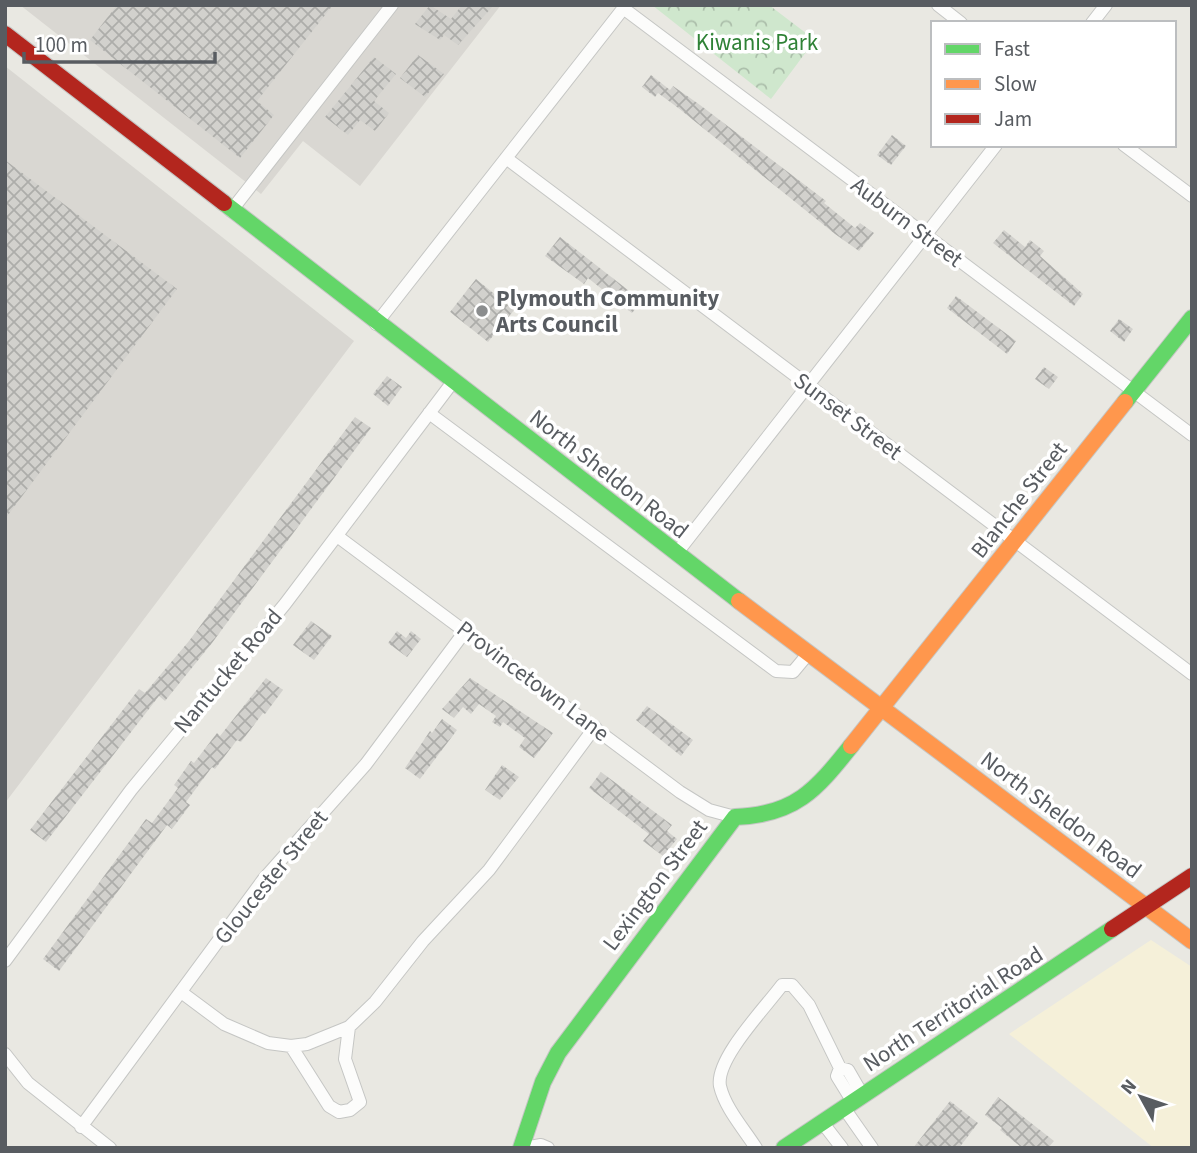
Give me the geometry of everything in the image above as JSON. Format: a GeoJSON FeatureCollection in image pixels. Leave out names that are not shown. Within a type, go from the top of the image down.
{"type":"FeatureCollection","features":[{"type":"Feature","properties":{"kind":"main road","name":"North Sheldon Road"},"geometry":{"type":"LineString","coordinates":[[5,34],[452,383],[1192,941]]}},
{"type":"Feature","properties":{"kind":"main road","name":"Blanche Street"},"geometry":{"type":"LineString","coordinates":[[881,709],[1192,318]]}},
{"type":"Feature","properties":{"kind":"main road","name":"Lexington Street"},"geometry":{"type":"LineString","coordinates":[[523,1148],[543,1082],[558,1053],[735,817],[771,814],[806,798],[823,782],[881,709]]}},
{"type":"Feature","properties":{"kind":"main road","name":"North Territorial Road"},"geometry":{"type":"LineString","coordinates":[[785,1148],[1192,876]]}},
{"type":"Feature","properties":{"kind":"street"},"geometry":{"type":"LineString","coordinates":[[231,211],[392,5]]}},
{"type":"Feature","properties":{"kind":"street"},"geometry":{"type":"LineString","coordinates":[[938,5],[958,21]]}},
{"type":"Feature","properties":{"kind":"street"},"geometry":{"type":"LineString","coordinates":[[1094,21],[1106,5]]}},
{"type":"Feature","properties":{"kind":"street"},"geometry":{"type":"LineString","coordinates":[[376,324],[624,7]]}},
{"type":"Feature","properties":{"kind":"street","name":"Auburn Street"},"geometry":{"type":"LineString","coordinates":[[624,7],[1192,435]]}},
{"type":"Feature","properties":{"kind":"street"},"geometry":{"type":"LineString","coordinates":[[676,554],[994,147]]}},
{"type":"Feature","properties":{"kind":"street"},"geometry":{"type":"LineString","coordinates":[[1127,147],[1192,196]]}},
{"type":"Feature","properties":{"kind":"street","name":"Sunset Street"},"geometry":{"type":"LineString","coordinates":[[506,158],[1192,674]]}},
{"type":"Feature","properties":{"kind":"street","name":"Nantucket Road"},"geometry":{"type":"LineString","coordinates":[[5,961],[131,790],[337,536],[452,383]]}},
{"type":"Feature","properties":{"kind":"street"},"geometry":{"type":"LineString","coordinates":[[429,413],[776,671],[793,672],[808,654]]}},
{"type":"Feature","properties":{"kind":"street","name":"Provincetown Lane"},"geometry":{"type":"LineString","coordinates":[[337,536],[680,792],[709,810],[735,817]]}},
{"type":"Feature","properties":{"kind":"street","name":"Gloucester Street"},"geometry":{"type":"LineString","coordinates":[[81,1127],[263,880],[366,764],[466,630]]}},
{"type":"Feature","properties":{"kind":"street"},"geometry":{"type":"LineString","coordinates":[[181,992],[243,1034],[291,1046],[322,1040],[349,1027],[375,1002],[423,941],[489,870],[595,727]]}},
{"type":"Feature","properties":{"kind":"street"},"geometry":{"type":"LineString","coordinates":[[756,1148],[727,1104],[720,1086],[720,1071],[782,985],[792,985],[809,1005],[840,1068],[837,1076],[853,1102],[872,1148]]}},
{"type":"Feature","properties":{"kind":"street"},"geometry":{"type":"LineString","coordinates":[[291,1046],[329,1106],[339,1112],[350,1110],[360,1102],[346,1068],[349,1027]]}},
{"type":"Feature","properties":{"kind":"street"},"geometry":{"type":"LineString","coordinates":[[5,1054],[28,1083],[110,1148]]}},
{"type":"Feature","properties":{"kind":"street"},"geometry":{"type":"LineString","coordinates":[[822,1122],[842,1148]]}},
{"type":"Feature","properties":{"kind":"street"},"geometry":{"type":"LineString","coordinates":[[523,1148],[541,1145],[548,1148]]}},
{"type":"Feature","properties":{"kind":"shaded area"},"geometry":{"type":"Polygon","coordinates":[[[20,5],[501,5],[360,186],[303,141],[261,194],[20,5]]]}},
{"type":"Feature","properties":{"kind":"shaded area"},"geometry":{"type":"Polygon","coordinates":[[[5,66],[354,341],[5,803],[5,66]]]}},
{"type":"Feature","properties":{"kind":"shaded area"},"geometry":{"type":"Polygon","coordinates":[[[1151,940],[1192,967],[1192,1148],[1154,1148],[1009,1034],[1151,940]]]}},
{"type":"Feature","properties":{"kind":"green space","name":"Kiwanis Park"},"geometry":{"type":"Polygon","coordinates":[[[652,5],[769,5],[815,40],[771,99],[652,5]]]}},
{"type":"Feature","properties":{"kind":"building"},"geometry":{"type":"Polygon","coordinates":[[[117,5],[333,5],[257,101],[274,115],[240,158],[90,40],[117,5]]]}},
{"type":"Feature","properties":{"kind":"building"},"geometry":{"type":"Polygon","coordinates":[[[430,5],[451,19],[462,5],[494,5],[458,45],[444,35],[440,40],[415,24],[430,5]]]}},
{"type":"Feature","properties":{"kind":"building"},"geometry":{"type":"Polygon","coordinates":[[[418,55],[444,74],[425,97],[400,78],[418,55]]]}},
{"type":"Feature","properties":{"kind":"building"},"geometry":{"type":"Polygon","coordinates":[[[374,57],[396,74],[374,101],[389,113],[375,131],[360,120],[348,135],[325,117],[374,57]]]}},
{"type":"Feature","properties":{"kind":"building"},"geometry":{"type":"Polygon","coordinates":[[[651,75],[670,90],[673,86],[700,105],[826,201],[824,203],[855,228],[860,223],[874,233],[859,251],[835,234],[677,107],[658,93],[655,97],[642,87],[651,75]]]}},
{"type":"Feature","properties":{"kind":"building"},"geometry":{"type":"Polygon","coordinates":[[[892,135],[906,146],[891,165],[877,155],[892,135]]]}},
{"type":"Feature","properties":{"kind":"building"},"geometry":{"type":"Polygon","coordinates":[[[5,160],[177,289],[5,519],[5,160]]]}},
{"type":"Feature","properties":{"kind":"building"},"geometry":{"type":"Polygon","coordinates":[[[1004,230],[1025,247],[1030,240],[1044,251],[1040,256],[1083,294],[1074,306],[993,243],[1004,230]]]}},
{"type":"Feature","properties":{"kind":"building"},"geometry":{"type":"Polygon","coordinates":[[[560,237],[642,301],[632,313],[588,278],[584,284],[545,256],[560,237]]]}},
{"type":"Feature","properties":{"kind":"building","name":"Plymouth Community Arts Council"},"geometry":{"type":"Polygon","coordinates":[[[476,279],[514,310],[488,342],[450,312],[476,279]]]}},
{"type":"Feature","properties":{"kind":"building"},"geometry":{"type":"Polygon","coordinates":[[[956,296],[1016,341],[1007,354],[947,308],[956,296]]]}},
{"type":"Feature","properties":{"kind":"building"},"geometry":{"type":"Polygon","coordinates":[[[1119,319],[1133,329],[1124,342],[1110,331],[1119,319]]]}},
{"type":"Feature","properties":{"kind":"building"},"geometry":{"type":"Polygon","coordinates":[[[1044,367],[1058,377],[1049,389],[1035,379],[1044,367]]]}},
{"type":"Feature","properties":{"kind":"building"},"geometry":{"type":"Polygon","coordinates":[[[387,376],[402,387],[388,406],[373,394],[387,376]]]}},
{"type":"Feature","properties":{"kind":"building"},"geometry":{"type":"Polygon","coordinates":[[[355,417],[371,428],[212,643],[165,701],[159,696],[46,842],[30,830],[139,689],[145,693],[189,641],[355,417]]]}},
{"type":"Feature","properties":{"kind":"building"},"geometry":{"type":"Polygon","coordinates":[[[311,621],[332,636],[314,660],[293,645],[311,621]]]}},
{"type":"Feature","properties":{"kind":"building"},"geometry":{"type":"Polygon","coordinates":[[[397,631],[406,638],[411,631],[421,639],[407,657],[388,643],[397,631]]]}},
{"type":"Feature","properties":{"kind":"building"},"geometry":{"type":"Polygon","coordinates":[[[266,678],[283,690],[241,742],[237,740],[215,769],[212,767],[186,802],[190,805],[172,829],[167,825],[59,971],[43,959],[146,819],[152,823],[178,788],[174,785],[191,761],[194,763],[217,733],[220,736],[266,678]]]}},
{"type":"Feature","properties":{"kind":"building"},"geometry":{"type":"Polygon","coordinates":[[[470,678],[553,733],[534,758],[519,747],[525,738],[503,722],[500,727],[492,722],[496,716],[479,704],[471,714],[463,707],[454,718],[442,709],[470,678]]]}},
{"type":"Feature","properties":{"kind":"building"},"geometry":{"type":"Polygon","coordinates":[[[647,706],[693,740],[681,756],[636,720],[647,706]]]}},
{"type":"Feature","properties":{"kind":"building"},"geometry":{"type":"Polygon","coordinates":[[[442,719],[457,730],[420,779],[405,768],[430,731],[432,733],[442,719]]]}},
{"type":"Feature","properties":{"kind":"building"},"geometry":{"type":"Polygon","coordinates":[[[502,765],[519,777],[500,800],[485,790],[502,765]]]}},
{"type":"Feature","properties":{"kind":"building"},"geometry":{"type":"Polygon","coordinates":[[[601,772],[672,825],[667,831],[677,839],[663,856],[643,841],[649,834],[589,788],[601,772]]]}},
{"type":"Feature","properties":{"kind":"building"},"geometry":{"type":"Polygon","coordinates":[[[998,1097],[1054,1141],[1048,1148],[1022,1148],[985,1115],[998,1097]]]}},
{"type":"Feature","properties":{"kind":"building"},"geometry":{"type":"Polygon","coordinates":[[[950,1101],[978,1123],[959,1148],[913,1148],[950,1101]]]}},
{"type":"Feature","properties":{"kind":"traffic: fast"},"geometry":{"type":"LineString","coordinates":[[224,203],[739,601]]}},
{"type":"Feature","properties":{"kind":"traffic: fast"},"geometry":{"type":"LineString","coordinates":[[1125,402],[1192,318]]}},
{"type":"Feature","properties":{"kind":"traffic: fast"},"geometry":{"type":"LineString","coordinates":[[521,1148],[543,1082],[558,1053],[735,817],[756,815],[789,805],[815,787],[851,746]]}},
{"type":"Feature","properties":{"kind":"traffic: fast"},"geometry":{"type":"LineString","coordinates":[[784,1148],[1112,929]]}},
{"type":"Feature","properties":{"kind":"traffic: slow"},"geometry":{"type":"LineString","coordinates":[[851,746],[1125,402]]}},
{"type":"Feature","properties":{"kind":"traffic: slow"},"geometry":{"type":"LineString","coordinates":[[739,601],[1192,941]]}},
{"type":"Feature","properties":{"kind":"traffic: jam"},"geometry":{"type":"LineString","coordinates":[[5,34],[224,203]]}},
{"type":"Feature","properties":{"kind":"traffic: jam"},"geometry":{"type":"LineString","coordinates":[[1112,929],[1192,876]]}},
{"type":"Feature","properties":{"kind":"place","name":"Plymouth Community Arts Council"},"geometry":{"type":"Point","coordinates":[482,311]}}]}
